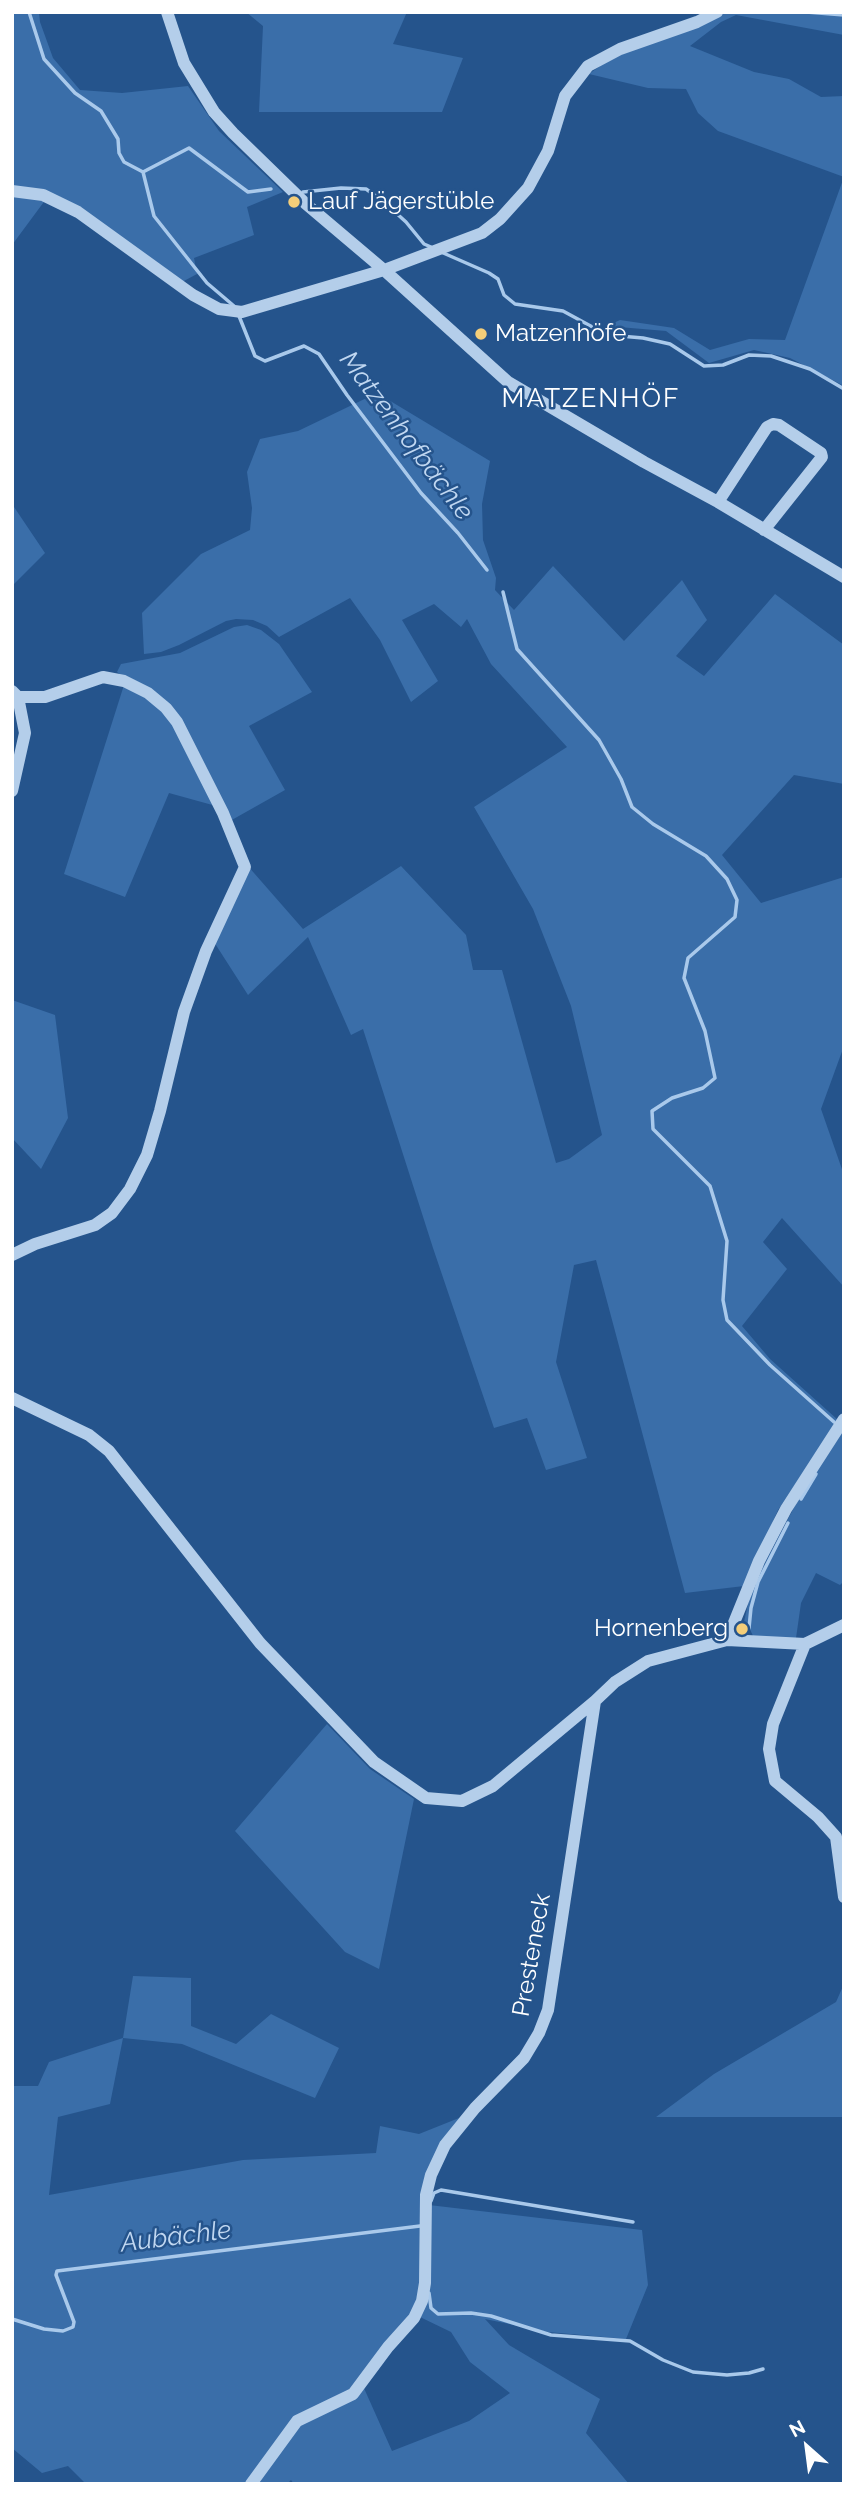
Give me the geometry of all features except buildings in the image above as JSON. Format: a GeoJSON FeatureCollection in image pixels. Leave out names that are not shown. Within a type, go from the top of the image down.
{"type":"FeatureCollection","features":[{"type":"Feature","properties":{"kind":"street"},"geometry":{"type":"LineString","coordinates":[[167,12],[184,64],[214,112],[298,197],[508,382],[844,577]]}},
{"type":"Feature","properties":{"kind":"street"},"geometry":{"type":"LineString","coordinates":[[12,191],[43,195],[78,212],[193,295],[219,309],[236,312],[384,270],[482,233],[500,219],[528,188],[548,151],[565,96],[588,66],[620,49],[697,22],[717,12]]}},
{"type":"Feature","properties":{"kind":"street"},"geometry":{"type":"LineString","coordinates":[[718,502],[767,427],[779,425],[821,453],[822,457],[764,530]]}},
{"type":"Feature","properties":{"kind":"street"},"geometry":{"type":"LineString","coordinates":[[12,791],[25,733],[15,694],[45,697],[72,690],[103,677],[124,681],[148,693],[166,708],[177,722],[223,813],[245,867],[206,951],[184,1012],[147,1155],[130,1189],[112,1213],[95,1225],[35,1244],[12,1255]]}},
{"type":"Feature","properties":{"kind":"street"},"geometry":{"type":"LineString","coordinates":[[12,1398],[89,1435],[109,1451],[260,1643],[374,1762],[426,1798],[462,1801],[493,1786],[615,1682],[648,1661],[727,1640],[805,1644],[844,1625]]}},
{"type":"Feature","properties":{"kind":"street"},"geometry":{"type":"LineString","coordinates":[[727,1640],[760,1561],[786,1509],[844,1419]]}},
{"type":"Feature","properties":{"kind":"street"},"geometry":{"type":"LineString","coordinates":[[805,1644],[773,1724],[769,1749],[775,1781],[818,1817],[836,1838],[844,1897]]}},
{"type":"Feature","properties":{"kind":"street","name":"Presteneck"},"geometry":{"type":"LineString","coordinates":[[251,2484],[297,2421],[353,2394],[388,2347],[414,2318],[422,2301],[426,2195],[431,2175],[445,2145],[467,2117],[524,2058],[539,2034],[548,2010],[595,1701]]}},
{"type":"Feature","properties":{"kind":"shaded area"},"geometry":{"type":"Polygon","coordinates":[[[12,12],[39,12],[53,58],[80,90],[122,93],[188,86],[219,131],[283,192],[247,207],[254,235],[194,258],[197,274],[182,282],[49,195],[12,245],[12,12]]]}},
{"type":"Feature","properties":{"kind":"shaded area"},"geometry":{"type":"Polygon","coordinates":[[[246,12],[407,12],[393,44],[463,58],[442,112],[259,112],[263,26],[246,12]]]}},
{"type":"Feature","properties":{"kind":"shaded area"},"geometry":{"type":"Polygon","coordinates":[[[723,12],[844,12],[844,35],[736,15],[721,22],[690,46],[754,72],[789,79],[821,97],[844,96],[844,177],[718,131],[698,113],[686,89],[648,88],[589,74],[611,58],[723,12]]]}},
{"type":"Feature","properties":{"kind":"shaded area"},"geometry":{"type":"Polygon","coordinates":[[[844,177],[844,386],[790,358],[754,350],[709,363],[666,331],[607,326],[620,320],[674,328],[710,350],[749,339],[785,340],[844,177]]]}},
{"type":"Feature","properties":{"kind":"shaded area"},"geometry":{"type":"Polygon","coordinates":[[[377,393],[490,461],[482,504],[483,540],[496,578],[495,590],[514,610],[553,566],[624,641],[682,580],[707,620],[676,656],[704,676],[775,594],[844,645],[844,784],[794,775],[722,855],[761,903],[844,877],[844,1046],[821,1109],[844,1175],[844,1287],[782,1218],[763,1242],[787,1269],[742,1326],[770,1359],[838,1420],[778,1510],[744,1586],[685,1593],[596,1260],[574,1265],[556,1362],[587,1458],[546,1470],[527,1418],[494,1428],[363,1029],[351,1035],[308,937],[248,995],[214,942],[247,865],[303,929],[401,866],[466,935],[473,970],[502,970],[556,1163],[569,1159],[602,1135],[571,1006],[533,909],[474,807],[567,747],[491,664],[467,619],[461,627],[434,604],[402,620],[438,681],[411,702],[380,640],[350,598],[279,637],[267,626],[253,620],[236,619],[226,621],[161,652],[144,654],[142,613],[201,554],[250,530],[252,508],[247,472],[260,439],[298,431],[377,393]]]}},
{"type":"Feature","properties":{"kind":"shaded area"},"geometry":{"type":"Polygon","coordinates":[[[12,504],[45,553],[12,586],[12,504]]]}},
{"type":"Feature","properties":{"kind":"shaded area"},"geometry":{"type":"Polygon","coordinates":[[[247,625],[261,630],[279,644],[312,692],[249,726],[285,790],[230,821],[180,718],[117,672],[121,664],[180,653],[234,627],[247,625]]]}},
{"type":"Feature","properties":{"kind":"shaded area"},"geometry":{"type":"Polygon","coordinates":[[[124,685],[144,695],[174,723],[216,806],[169,793],[125,897],[64,874],[124,685]]]}},
{"type":"Feature","properties":{"kind":"shaded area"},"geometry":{"type":"Polygon","coordinates":[[[12,1000],[55,1015],[68,1118],[41,1169],[12,1138],[12,1000]]]}},
{"type":"Feature","properties":{"kind":"shaded area"},"geometry":{"type":"Polygon","coordinates":[[[844,1425],[844,1581],[840,1585],[816,1573],[801,1603],[796,1638],[754,1638],[744,1622],[751,1590],[801,1494],[844,1425]]]}},
{"type":"Feature","properties":{"kind":"shaded area"},"geometry":{"type":"Polygon","coordinates":[[[327,1724],[370,1769],[414,1799],[379,1969],[345,1952],[235,1831],[327,1724]]]}},
{"type":"Feature","properties":{"kind":"shaded area"},"geometry":{"type":"Polygon","coordinates":[[[133,1976],[191,1978],[191,2026],[236,2044],[271,2014],[339,2048],[315,2098],[182,2044],[123,2038],[133,1976]]]}},
{"type":"Feature","properties":{"kind":"shaded area"},"geometry":{"type":"Polygon","coordinates":[[[844,1984],[844,2117],[656,2117],[714,2074],[836,2002],[844,1984]]]}},
{"type":"Feature","properties":{"kind":"shaded area"},"geometry":{"type":"Polygon","coordinates":[[[123,2038],[110,2104],[58,2117],[49,2195],[243,2160],[376,2153],[380,2126],[419,2134],[464,2116],[430,2171],[420,2298],[412,2313],[359,2377],[392,2451],[469,2421],[510,2393],[470,2362],[451,2332],[420,2317],[429,2205],[642,2230],[648,2285],[626,2339],[548,2332],[485,2319],[509,2345],[600,2399],[586,2433],[629,2484],[294,2484],[291,2480],[287,2484],[86,2484],[68,2466],[42,2473],[12,2448],[12,2086],[38,2086],[49,2062],[123,2038]]]}},
{"type":"Feature","properties":{"kind":"waterway"},"geometry":{"type":"LineString","coordinates":[[29,12],[44,59],[75,93],[101,111],[118,139],[119,153],[124,162],[143,172]]}},
{"type":"Feature","properties":{"kind":"waterway"},"geometry":{"type":"LineString","coordinates":[[806,12],[844,15]]}},
{"type":"Feature","properties":{"kind":"waterway"},"geometry":{"type":"LineString","coordinates":[[143,172],[189,148],[248,192],[271,189]]}},
{"type":"Feature","properties":{"kind":"waterway","name":"Matzenhofbächle"},"geometry":{"type":"LineString","coordinates":[[143,172],[154,216],[207,283],[234,306]]}},
{"type":"Feature","properties":{"kind":"waterway"},"geometry":{"type":"LineString","coordinates":[[303,192],[341,188],[366,189],[406,222],[424,244],[431,247]]}},
{"type":"Feature","properties":{"kind":"waterway"},"geometry":{"type":"LineString","coordinates":[[441,252],[498,279],[504,295],[515,304],[563,311],[598,330],[670,344],[704,366],[723,365],[749,355],[771,356],[810,369],[844,389]]}},
{"type":"Feature","properties":{"kind":"waterway","name":"Matzenhofbächle"},"geometry":{"type":"LineString","coordinates":[[239,316],[255,356],[265,361],[304,346],[319,354],[421,493],[487,570]]}},
{"type":"Feature","properties":{"kind":"waterway","name":"Matzenhofbächle"},"geometry":{"type":"LineString","coordinates":[[503,592],[517,649],[599,740],[621,779],[632,807],[653,824],[706,856],[727,879],[737,900],[735,917],[688,958],[684,978],[705,1031],[715,1078],[703,1088],[672,1098],[652,1111],[653,1129],[710,1186],[727,1241],[723,1300],[727,1320],[770,1365],[834,1422]]}},
{"type":"Feature","properties":{"kind":"waterway","name":"Matzenhofbächle"},"geometry":{"type":"LineString","coordinates":[[801,1499],[816,1474]]}},
{"type":"Feature","properties":{"kind":"waterway","name":"Matzenhofbächle"},"geometry":{"type":"LineString","coordinates":[[749,1628],[758,1582],[788,1523]]}},
{"type":"Feature","properties":{"kind":"waterway"},"geometry":{"type":"LineString","coordinates":[[431,2201],[434,2193],[441,2190],[633,2222]]}},
{"type":"Feature","properties":{"kind":"waterway","name":"Aubächle"},"geometry":{"type":"LineString","coordinates":[[12,2319],[44,2329],[63,2331],[73,2327],[74,2322],[56,2275],[57,2271],[420,2226]]}},
{"type":"Feature","properties":{"kind":"waterway"},"geometry":{"type":"LineString","coordinates":[[429,2293],[431,2308],[438,2314],[471,2313],[491,2316],[551,2335],[630,2341],[663,2360],[693,2372],[727,2375],[763,2369]]}},
{"type":"Feature","properties":{"kind":"place","name":"Lauf Jägerstüble"},"geometry":{"type":"Point","coordinates":[294,202]}},
{"type":"Feature","properties":{"kind":"place","name":"Matzenhöfe"},"geometry":{"type":"Point","coordinates":[481,334]}},
{"type":"Feature","properties":{"kind":"place","name":"Hornenberg"},"geometry":{"type":"Point","coordinates":[742,1629]}},
{"type":"Feature","properties":{"kind":"district","name":"MATZENHÖF"},"geometry":{"type":"Point","coordinates":[591,399]}}]}
